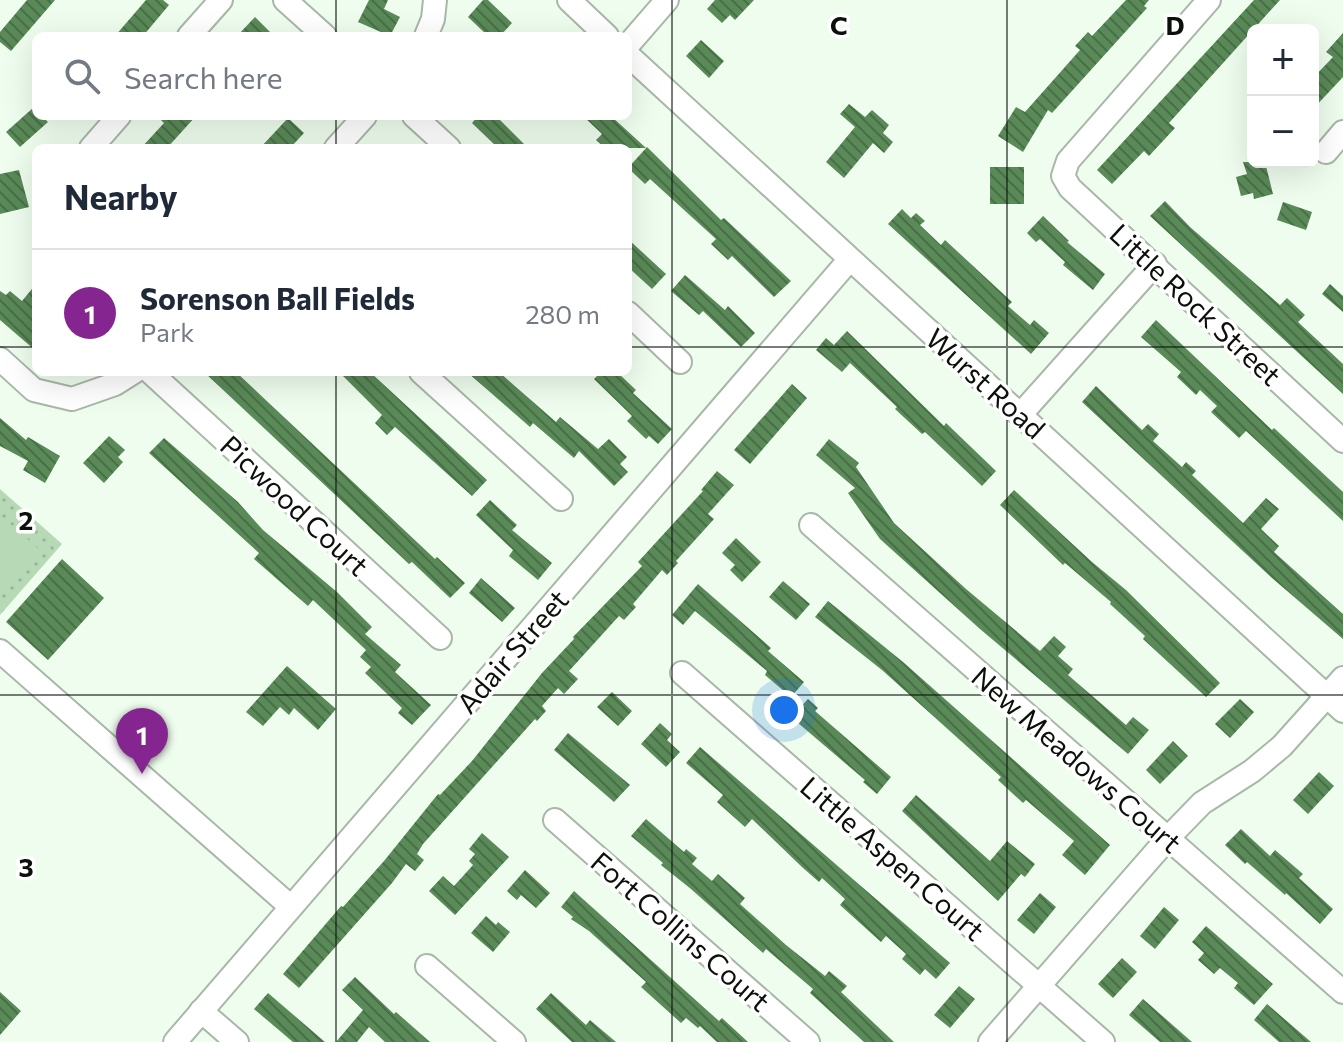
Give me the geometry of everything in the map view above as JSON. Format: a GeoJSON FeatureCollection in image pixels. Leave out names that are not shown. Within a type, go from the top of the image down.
{"type":"FeatureCollection","features":[{"type":"Feature","properties":{"kind":"street"},"geometry":{"type":"LineString","coordinates":[[193,32],[221,0]]}},
{"type":"Feature","properties":{"kind":"street"},"geometry":{"type":"LineString","coordinates":[[285,0],[321,32]]}},
{"type":"Feature","properties":{"kind":"street"},"geometry":{"type":"LineString","coordinates":[[428,32],[435,0]]}},
{"type":"Feature","properties":{"kind":"street"},"geometry":{"type":"LineString","coordinates":[[569,0],[603,32]]}},
{"type":"Feature","properties":{"kind":"street"},"geometry":{"type":"LineString","coordinates":[[632,40],[667,0]]}},
{"type":"Feature","properties":{"kind":"street","name":"Little Rock Street"},"geometry":{"type":"LineString","coordinates":[[1209,0],[1068,161],[1063,176],[1070,188],[1343,441]]}},
{"type":"Feature","properties":{"kind":"street","name":"Wurst Road"},"geometry":{"type":"LineString","coordinates":[[632,59],[1335,704]]}},
{"type":"Feature","properties":{"kind":"street"},"geometry":{"type":"LineString","coordinates":[[94,144],[116,120]]}},
{"type":"Feature","properties":{"kind":"street"},"geometry":{"type":"LineString","coordinates":[[340,144],[361,120]]}},
{"type":"Feature","properties":{"kind":"street"},"geometry":{"type":"LineString","coordinates":[[418,120],[445,144]]}},
{"type":"Feature","properties":{"kind":"street"},"geometry":{"type":"LineString","coordinates":[[1326,152],[1343,132]]}},
{"type":"Feature","properties":{"kind":"street","name":"Adair Street"},"geometry":{"type":"LineString","coordinates":[[175,1042],[291,907],[344,831],[850,259]]}},
{"type":"Feature","properties":{"kind":"street"},"geometry":{"type":"LineString","coordinates":[[1021,414],[1155,264]]}},
{"type":"Feature","properties":{"kind":"street"},"geometry":{"type":"LineString","coordinates":[[632,317],[680,362]]}},
{"type":"Feature","properties":{"kind":"street"},"geometry":{"type":"LineString","coordinates":[[0,359],[34,390],[72,399],[115,384],[128,376]]}},
{"type":"Feature","properties":{"kind":"street","name":"Picwood Court"},"geometry":{"type":"LineString","coordinates":[[154,376],[440,638]]}},
{"type":"Feature","properties":{"kind":"street"},"geometry":{"type":"LineString","coordinates":[[425,376],[561,499]]}},
{"type":"Feature","properties":{"kind":"street","name":"New Meadows Court"},"geometry":{"type":"LineString","coordinates":[[811,525],[1343,992]]}},
{"type":"Feature","properties":{"kind":"street"},"geometry":{"type":"LineString","coordinates":[[0,651],[291,907]]}},
{"type":"Feature","properties":{"kind":"street","name":"Little Aspen Court"},"geometry":{"type":"LineString","coordinates":[[682,673],[1103,1042]]}},
{"type":"Feature","properties":{"kind":"street"},"geometry":{"type":"LineString","coordinates":[[990,1042],[1168,838],[1202,803],[1252,771],[1335,704],[1343,678]]}},
{"type":"Feature","properties":{"kind":"street","name":"Fort Collins Court"},"geometry":{"type":"LineString","coordinates":[[555,820],[808,1042]]}},
{"type":"Feature","properties":{"kind":"street"},"geometry":{"type":"LineString","coordinates":[[427,966],[514,1042]]}},
{"type":"Feature","properties":{"kind":"street"},"geometry":{"type":"LineString","coordinates":[[201,1011],[237,1042]]}},
{"type":"Feature","properties":{"kind":"green space"},"geometry":{"type":"Polygon","coordinates":[[[0,489],[62,544],[0,615],[0,489]]]}},
{"type":"Feature","properties":{"kind":"green space"},"geometry":{"type":"Polygon","coordinates":[[[0,515],[40,550],[0,597],[0,515]]]}},
{"type":"Feature","properties":{"kind":"building"},"geometry":{"type":"Polygon","coordinates":[[[27,0],[55,0],[11,51],[0,42],[0,32],[27,0]]]}},
{"type":"Feature","properties":{"kind":"building"},"geometry":{"type":"Polygon","coordinates":[[[146,0],[163,0],[169,5],[146,32],[118,32],[146,0]]]}},
{"type":"Feature","properties":{"kind":"building"},"geometry":{"type":"Polygon","coordinates":[[[369,0],[388,0],[384,9],[400,17],[392,32],[381,32],[358,22],[369,0]]]}},
{"type":"Feature","properties":{"kind":"building"},"geometry":{"type":"Polygon","coordinates":[[[483,0],[488,0],[512,23],[504,32],[484,32],[468,17],[483,0]]]}},
{"type":"Feature","properties":{"kind":"building"},"geometry":{"type":"Polygon","coordinates":[[[715,0],[754,0],[735,20],[730,15],[722,23],[707,9],[715,0]]]}},
{"type":"Feature","properties":{"kind":"building"},"geometry":{"type":"Polygon","coordinates":[[[1126,0],[1149,0],[1144,6],[1147,8],[1052,113],[1048,110],[1023,152],[998,136],[1016,107],[1025,112],[1080,50],[1075,46],[1088,32],[1092,36],[1126,0]]]}},
{"type":"Feature","properties":{"kind":"building"},"geometry":{"type":"Polygon","coordinates":[[[1254,0],[1280,0],[1258,24],[1247,24],[1247,37],[1169,123],[1175,128],[1149,156],[1144,151],[1112,184],[1097,170],[1254,0]]]}},
{"type":"Feature","properties":{"kind":"building"},"geometry":{"type":"Polygon","coordinates":[[[255,17],[270,32],[241,32],[255,17]]]}},
{"type":"Feature","properties":{"kind":"building"},"geometry":{"type":"Polygon","coordinates":[[[1343,33],[1343,77],[1319,103],[1319,72],[1333,57],[1326,52],[1343,33]]]}},
{"type":"Feature","properties":{"kind":"building"},"geometry":{"type":"Polygon","coordinates":[[[701,40],[724,61],[709,78],[686,56],[701,40]]]}},
{"type":"Feature","properties":{"kind":"building"},"geometry":{"type":"Polygon","coordinates":[[[849,104],[865,117],[872,110],[889,125],[883,133],[893,142],[884,153],[873,143],[844,178],[826,162],[855,127],[840,114],[849,104]]]}},
{"type":"Feature","properties":{"kind":"building"},"geometry":{"type":"Polygon","coordinates":[[[32,109],[32,120],[48,122],[20,147],[6,132],[32,109]]]}},
{"type":"Feature","properties":{"kind":"building"},"geometry":{"type":"Polygon","coordinates":[[[161,120],[192,120],[171,144],[145,144],[164,123],[161,120]]]}},
{"type":"Feature","properties":{"kind":"building"},"geometry":{"type":"Polygon","coordinates":[[[286,120],[304,133],[294,144],[264,144],[286,120]]]}},
{"type":"Feature","properties":{"kind":"building"},"geometry":{"type":"Polygon","coordinates":[[[475,120],[500,120],[524,144],[494,144],[472,123],[475,120]]]}},
{"type":"Feature","properties":{"kind":"building"},"geometry":{"type":"Polygon","coordinates":[[[587,120],[615,120],[646,148],[632,148],[632,144],[600,144],[596,140],[602,134],[587,120]]]}},
{"type":"Feature","properties":{"kind":"building"},"geometry":{"type":"Polygon","coordinates":[[[647,147],[721,220],[724,218],[791,281],[774,297],[732,256],[728,260],[711,244],[716,239],[650,179],[645,184],[632,172],[632,164],[647,147]]]}},
{"type":"Feature","properties":{"kind":"building"},"geometry":{"type":"Polygon","coordinates":[[[1243,162],[1247,162],[1247,168],[1266,168],[1273,194],[1254,199],[1253,193],[1241,196],[1236,177],[1247,174],[1243,162]]]}},
{"type":"Feature","properties":{"kind":"building"},"geometry":{"type":"Polygon","coordinates":[[[990,167],[1024,167],[1024,204],[990,204],[990,167]]]}},
{"type":"Feature","properties":{"kind":"building"},"geometry":{"type":"Polygon","coordinates":[[[19,170],[29,207],[0,214],[0,174],[19,170]]]}},
{"type":"Feature","properties":{"kind":"building"},"geometry":{"type":"Polygon","coordinates":[[[1165,201],[1190,227],[1280,305],[1287,298],[1305,315],[1298,322],[1343,364],[1343,394],[1150,216],[1165,201]]]}},
{"type":"Feature","properties":{"kind":"building"},"geometry":{"type":"Polygon","coordinates":[[[1283,202],[1312,212],[1306,230],[1277,220],[1283,202]]]}},
{"type":"Feature","properties":{"kind":"building"},"geometry":{"type":"Polygon","coordinates":[[[902,209],[911,218],[916,213],[925,221],[920,225],[941,245],[945,240],[1012,302],[1008,306],[1030,325],[1034,320],[1049,333],[1031,354],[888,224],[902,209]]]}},
{"type":"Feature","properties":{"kind":"building"},"geometry":{"type":"Polygon","coordinates":[[[1043,216],[1067,242],[1105,274],[1093,290],[1063,265],[1065,262],[1040,239],[1036,242],[1027,233],[1043,216]]]}},
{"type":"Feature","properties":{"kind":"building"},"geometry":{"type":"Polygon","coordinates":[[[632,243],[666,274],[652,289],[632,271],[632,243]]]}},
{"type":"Feature","properties":{"kind":"building"},"geometry":{"type":"Polygon","coordinates":[[[685,275],[725,310],[728,306],[755,333],[741,347],[703,311],[699,315],[671,291],[685,275]]]}},
{"type":"Feature","properties":{"kind":"building"},"geometry":{"type":"Polygon","coordinates":[[[1330,284],[1343,296],[1343,312],[1322,294],[1330,284]]]}},
{"type":"Feature","properties":{"kind":"building"},"geometry":{"type":"Polygon","coordinates":[[[32,289],[32,348],[0,320],[0,291],[6,295],[10,291],[22,301],[32,289]]]}},
{"type":"Feature","properties":{"kind":"building"},"geometry":{"type":"Polygon","coordinates":[[[1156,320],[1272,430],[1274,428],[1343,492],[1343,521],[1246,431],[1239,438],[1211,412],[1217,406],[1200,390],[1196,395],[1177,377],[1181,372],[1141,337],[1156,320]]]}},
{"type":"Feature","properties":{"kind":"building"},"geometry":{"type":"Polygon","coordinates":[[[847,331],[944,426],[946,423],[996,471],[982,486],[925,432],[922,434],[895,409],[897,407],[850,363],[842,372],[816,350],[826,338],[834,345],[847,331]]]}},
{"type":"Feature","properties":{"kind":"building"},"geometry":{"type":"Polygon","coordinates":[[[208,376],[240,376],[435,559],[437,557],[465,583],[450,598],[412,562],[409,564],[208,376]]]}},
{"type":"Feature","properties":{"kind":"building"},"geometry":{"type":"Polygon","coordinates":[[[343,376],[374,376],[487,480],[472,496],[395,427],[387,435],[375,423],[382,415],[343,376]]]}},
{"type":"Feature","properties":{"kind":"building"},"geometry":{"type":"Polygon","coordinates":[[[472,376],[504,376],[556,422],[560,417],[598,449],[609,439],[627,457],[620,464],[628,472],[614,486],[579,451],[574,458],[533,423],[530,427],[472,376]]]}},
{"type":"Feature","properties":{"kind":"building"},"geometry":{"type":"Polygon","coordinates":[[[597,376],[621,376],[636,390],[633,393],[672,429],[658,444],[649,436],[646,439],[627,421],[632,416],[594,379],[597,376]]]}},
{"type":"Feature","properties":{"kind":"building"},"geometry":{"type":"Polygon","coordinates":[[[792,384],[807,398],[750,464],[734,450],[792,384]]]}},
{"type":"Feature","properties":{"kind":"building"},"geometry":{"type":"Polygon","coordinates":[[[1096,386],[1142,430],[1148,424],[1159,434],[1153,441],[1182,467],[1186,462],[1196,471],[1192,475],[1243,523],[1266,498],[1279,509],[1261,529],[1279,546],[1274,552],[1343,614],[1343,639],[1272,578],[1082,402],[1096,386]]]}},
{"type":"Feature","properties":{"kind":"building"},"geometry":{"type":"Polygon","coordinates":[[[0,418],[26,440],[28,437],[60,456],[45,483],[23,470],[28,461],[0,446],[0,418]]]}},
{"type":"Feature","properties":{"kind":"building"},"geometry":{"type":"Polygon","coordinates":[[[109,436],[125,450],[118,457],[123,462],[104,483],[83,463],[109,436]]]}},
{"type":"Feature","properties":{"kind":"building"},"geometry":{"type":"Polygon","coordinates":[[[164,438],[372,627],[365,634],[401,665],[395,672],[431,705],[412,725],[398,713],[402,708],[365,673],[371,667],[360,657],[366,650],[313,600],[308,606],[254,559],[259,553],[149,453],[164,438]]]}},
{"type":"Feature","properties":{"kind":"building"},"geometry":{"type":"Polygon","coordinates":[[[829,439],[859,463],[856,467],[894,523],[966,589],[1040,651],[1054,636],[1066,647],[1058,656],[1073,669],[1068,675],[1126,725],[1133,717],[1149,730],[1128,754],[980,629],[880,539],[848,493],[855,488],[816,455],[829,439]]]}},
{"type":"Feature","properties":{"kind":"building"},"geometry":{"type":"Polygon","coordinates":[[[717,471],[734,485],[708,514],[714,519],[667,575],[662,570],[633,604],[636,607],[624,620],[619,616],[569,671],[578,679],[564,694],[558,688],[542,706],[546,711],[537,721],[535,719],[423,844],[417,854],[424,860],[415,871],[406,864],[299,988],[283,974],[384,861],[438,794],[472,761],[573,637],[642,566],[638,562],[703,491],[717,471]]]}},
{"type":"Feature","properties":{"kind":"building"},"geometry":{"type":"Polygon","coordinates":[[[1014,490],[1126,590],[1220,683],[1206,697],[1143,639],[1145,636],[1111,602],[1065,563],[1063,565],[1000,505],[1014,490]]]}},
{"type":"Feature","properties":{"kind":"building"},"geometry":{"type":"Polygon","coordinates":[[[490,500],[517,525],[512,530],[552,563],[538,580],[509,556],[513,550],[476,515],[490,500]]]}},
{"type":"Feature","properties":{"kind":"building"},"geometry":{"type":"Polygon","coordinates":[[[736,538],[761,562],[742,582],[730,570],[735,565],[722,553],[736,538]]]}},
{"type":"Feature","properties":{"kind":"building"},"geometry":{"type":"Polygon","coordinates":[[[62,559],[104,598],[48,660],[6,622],[62,559]]]}},
{"type":"Feature","properties":{"kind":"building"},"geometry":{"type":"Polygon","coordinates":[[[481,578],[515,608],[502,622],[469,593],[481,578]]]}},
{"type":"Feature","properties":{"kind":"building"},"geometry":{"type":"Polygon","coordinates":[[[783,581],[810,604],[796,620],[769,597],[783,581]]]}},
{"type":"Feature","properties":{"kind":"building"},"geometry":{"type":"Polygon","coordinates":[[[698,584],[771,648],[768,651],[804,682],[791,697],[765,675],[767,671],[695,611],[683,625],[672,615],[698,584]]]}},
{"type":"Feature","properties":{"kind":"building"},"geometry":{"type":"Polygon","coordinates":[[[828,601],[903,662],[1110,845],[1085,875],[1062,855],[1074,841],[1026,800],[1023,803],[998,780],[1001,777],[882,670],[815,617],[828,601]]]}},
{"type":"Feature","properties":{"kind":"building"},"geometry":{"type":"Polygon","coordinates":[[[287,666],[336,709],[318,730],[294,708],[289,715],[280,707],[263,726],[246,712],[287,666]]]}},
{"type":"Feature","properties":{"kind":"building"},"geometry":{"type":"Polygon","coordinates":[[[612,692],[632,711],[618,726],[597,707],[612,692]]]}},
{"type":"Feature","properties":{"kind":"building"},"geometry":{"type":"Polygon","coordinates":[[[808,699],[818,708],[815,711],[891,777],[877,794],[863,782],[865,780],[791,717],[808,699]]]}},
{"type":"Feature","properties":{"kind":"building"},"geometry":{"type":"Polygon","coordinates":[[[1240,699],[1254,712],[1230,738],[1215,724],[1240,699]]]}},
{"type":"Feature","properties":{"kind":"building"},"geometry":{"type":"Polygon","coordinates":[[[660,723],[672,734],[667,740],[680,752],[666,767],[641,744],[660,723]]]}},
{"type":"Feature","properties":{"kind":"building"},"geometry":{"type":"Polygon","coordinates":[[[568,733],[630,785],[614,802],[554,750],[568,733]]]}},
{"type":"Feature","properties":{"kind":"building"},"geometry":{"type":"Polygon","coordinates":[[[1173,741],[1188,756],[1160,784],[1146,770],[1173,741]]]}},
{"type":"Feature","properties":{"kind":"building"},"geometry":{"type":"Polygon","coordinates":[[[700,747],[950,963],[936,979],[925,969],[920,975],[902,959],[906,954],[886,936],[881,942],[840,905],[845,899],[822,878],[819,882],[752,819],[745,827],[717,802],[723,795],[686,763],[700,747]]]}},
{"type":"Feature","properties":{"kind":"building"},"geometry":{"type":"Polygon","coordinates":[[[1319,772],[1334,786],[1308,814],[1293,800],[1319,772]]]}},
{"type":"Feature","properties":{"kind":"building"},"geometry":{"type":"Polygon","coordinates":[[[916,795],[990,861],[1007,841],[1035,864],[1025,877],[1021,874],[998,901],[902,811],[916,795]]]}},
{"type":"Feature","properties":{"kind":"building"},"geometry":{"type":"Polygon","coordinates":[[[646,819],[684,852],[686,849],[697,858],[692,864],[712,881],[718,874],[745,898],[740,904],[786,945],[825,976],[829,971],[847,986],[841,992],[894,1042],[864,1042],[810,993],[813,989],[766,949],[763,953],[661,865],[663,863],[631,836],[646,819]]]}},
{"type":"Feature","properties":{"kind":"building"},"geometry":{"type":"Polygon","coordinates":[[[1241,829],[1270,856],[1275,850],[1303,874],[1299,878],[1333,909],[1320,924],[1225,845],[1241,829]]]}},
{"type":"Feature","properties":{"kind":"building"},"geometry":{"type":"Polygon","coordinates":[[[482,833],[509,857],[455,915],[429,891],[443,876],[454,886],[473,865],[469,861],[475,854],[469,849],[482,833]]]}},
{"type":"Feature","properties":{"kind":"building"},"geometry":{"type":"Polygon","coordinates":[[[525,870],[550,893],[536,908],[521,895],[517,900],[507,891],[525,870]]]}},
{"type":"Feature","properties":{"kind":"building"},"geometry":{"type":"Polygon","coordinates":[[[574,891],[719,1021],[722,1018],[748,1042],[717,1042],[686,1018],[681,1023],[641,987],[646,982],[561,907],[574,891]]]}},
{"type":"Feature","properties":{"kind":"building"},"geometry":{"type":"Polygon","coordinates":[[[1040,893],[1056,907],[1034,934],[1017,920],[1040,893]]]}},
{"type":"Feature","properties":{"kind":"building"},"geometry":{"type":"Polygon","coordinates":[[[1164,907],[1179,920],[1155,949],[1140,936],[1164,907]]]}},
{"type":"Feature","properties":{"kind":"building"},"geometry":{"type":"Polygon","coordinates":[[[486,916],[510,932],[493,952],[471,933],[486,916]]]}},
{"type":"Feature","properties":{"kind":"building"},"geometry":{"type":"Polygon","coordinates":[[[1206,926],[1273,984],[1254,1005],[1234,988],[1238,983],[1220,968],[1214,974],[1198,960],[1204,953],[1192,942],[1206,926]]]}},
{"type":"Feature","properties":{"kind":"building"},"geometry":{"type":"Polygon","coordinates":[[[1122,958],[1137,972],[1113,998],[1098,984],[1122,958]]]}},
{"type":"Feature","properties":{"kind":"building"},"geometry":{"type":"Polygon","coordinates":[[[355,977],[394,1014],[396,1012],[430,1042],[385,1042],[369,1027],[357,1042],[336,1042],[363,1010],[342,990],[355,977]]]}},
{"type":"Feature","properties":{"kind":"building"},"geometry":{"type":"Polygon","coordinates":[[[959,986],[975,999],[950,1028],[934,1015],[959,986]]]}},
{"type":"Feature","properties":{"kind":"building"},"geometry":{"type":"Polygon","coordinates":[[[0,992],[21,1011],[0,1035],[0,992]]]}},
{"type":"Feature","properties":{"kind":"building"},"geometry":{"type":"Polygon","coordinates":[[[268,993],[325,1042],[293,1042],[254,1009],[268,993]]]}},
{"type":"Feature","properties":{"kind":"building"},"geometry":{"type":"Polygon","coordinates":[[[551,993],[586,1025],[590,1020],[616,1042],[572,1042],[536,1009],[551,993]]]}},
{"type":"Feature","properties":{"kind":"building"},"geometry":{"type":"Polygon","coordinates":[[[1143,999],[1192,1042],[1160,1042],[1129,1015],[1143,999]]]}},
{"type":"Feature","properties":{"kind":"building"},"geometry":{"type":"Polygon","coordinates":[[[1267,1004],[1311,1042],[1279,1042],[1254,1020],[1267,1004]]]}},
{"type":"Feature","properties":{"kind":"place","name":"Sorenson Ball Fields"},"geometry":{"type":"Point","coordinates":[142,774]}}]}
